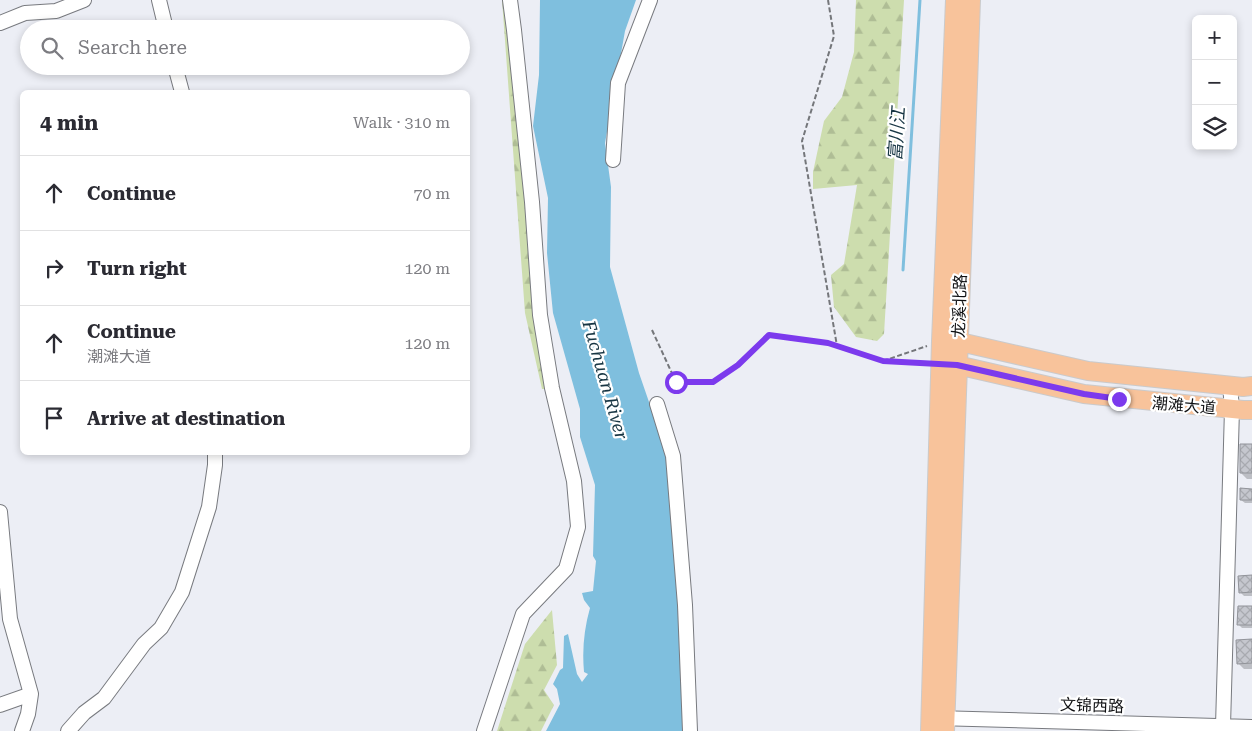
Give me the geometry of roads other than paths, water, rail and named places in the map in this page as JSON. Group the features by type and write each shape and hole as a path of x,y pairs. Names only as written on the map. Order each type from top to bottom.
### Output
{"main road":[{"name":"龙溪北路","path":"949,342 955,0"},
{"name":"龙溪北路","path":"938,725 949,342 971,0"},
{"name":"潮滩大道","path":"949,342 1088,371 1230,386 1252,386"},
{"name":"潮滩大道","path":"948,365 1084,394 1252,410"}],"street":[{"path":"0,23 25,13 56,10 84,0"},
{"path":"159,0 164,20"},
{"path":"484,731 523,614 566,569 578,527 574,481 552,388 540,315 532,202 510,0"},
{"path":"613,160 618,83 650,0"},
{"path":"177,75 181,90"},
{"path":"1223,726 1232,409 1230,386"},
{"path":"657,404 673,456 685,605 690,731"},
{"path":"68,731 84,713 104,698 144,644 161,628 182,592 209,507 216,465 215,455"},
{"path":"0,512 10,619 31,694 28,714 22,731"},
{"path":"0,706 31,694"},
{"name":"文锦西路","path":"938,725 1252,726"}],"water":[{"name":"Fuchuan River","path":"540,0 636,0 625,31 605,143 611,187 610,267 639,373 669,460 685,668 683,731 546,731 560,704 557,689 553,684 563,668 564,636 568,634 577,674 582,682 588,674 584,672 583,648 590,608 584,600 582,593 593,591 596,561 593,556 595,485 580,437 580,409 553,313 547,253 548,198 533,126 539,75"}],"waterway":[{"name":"富川江","path":"903,270 920,0"}]}
